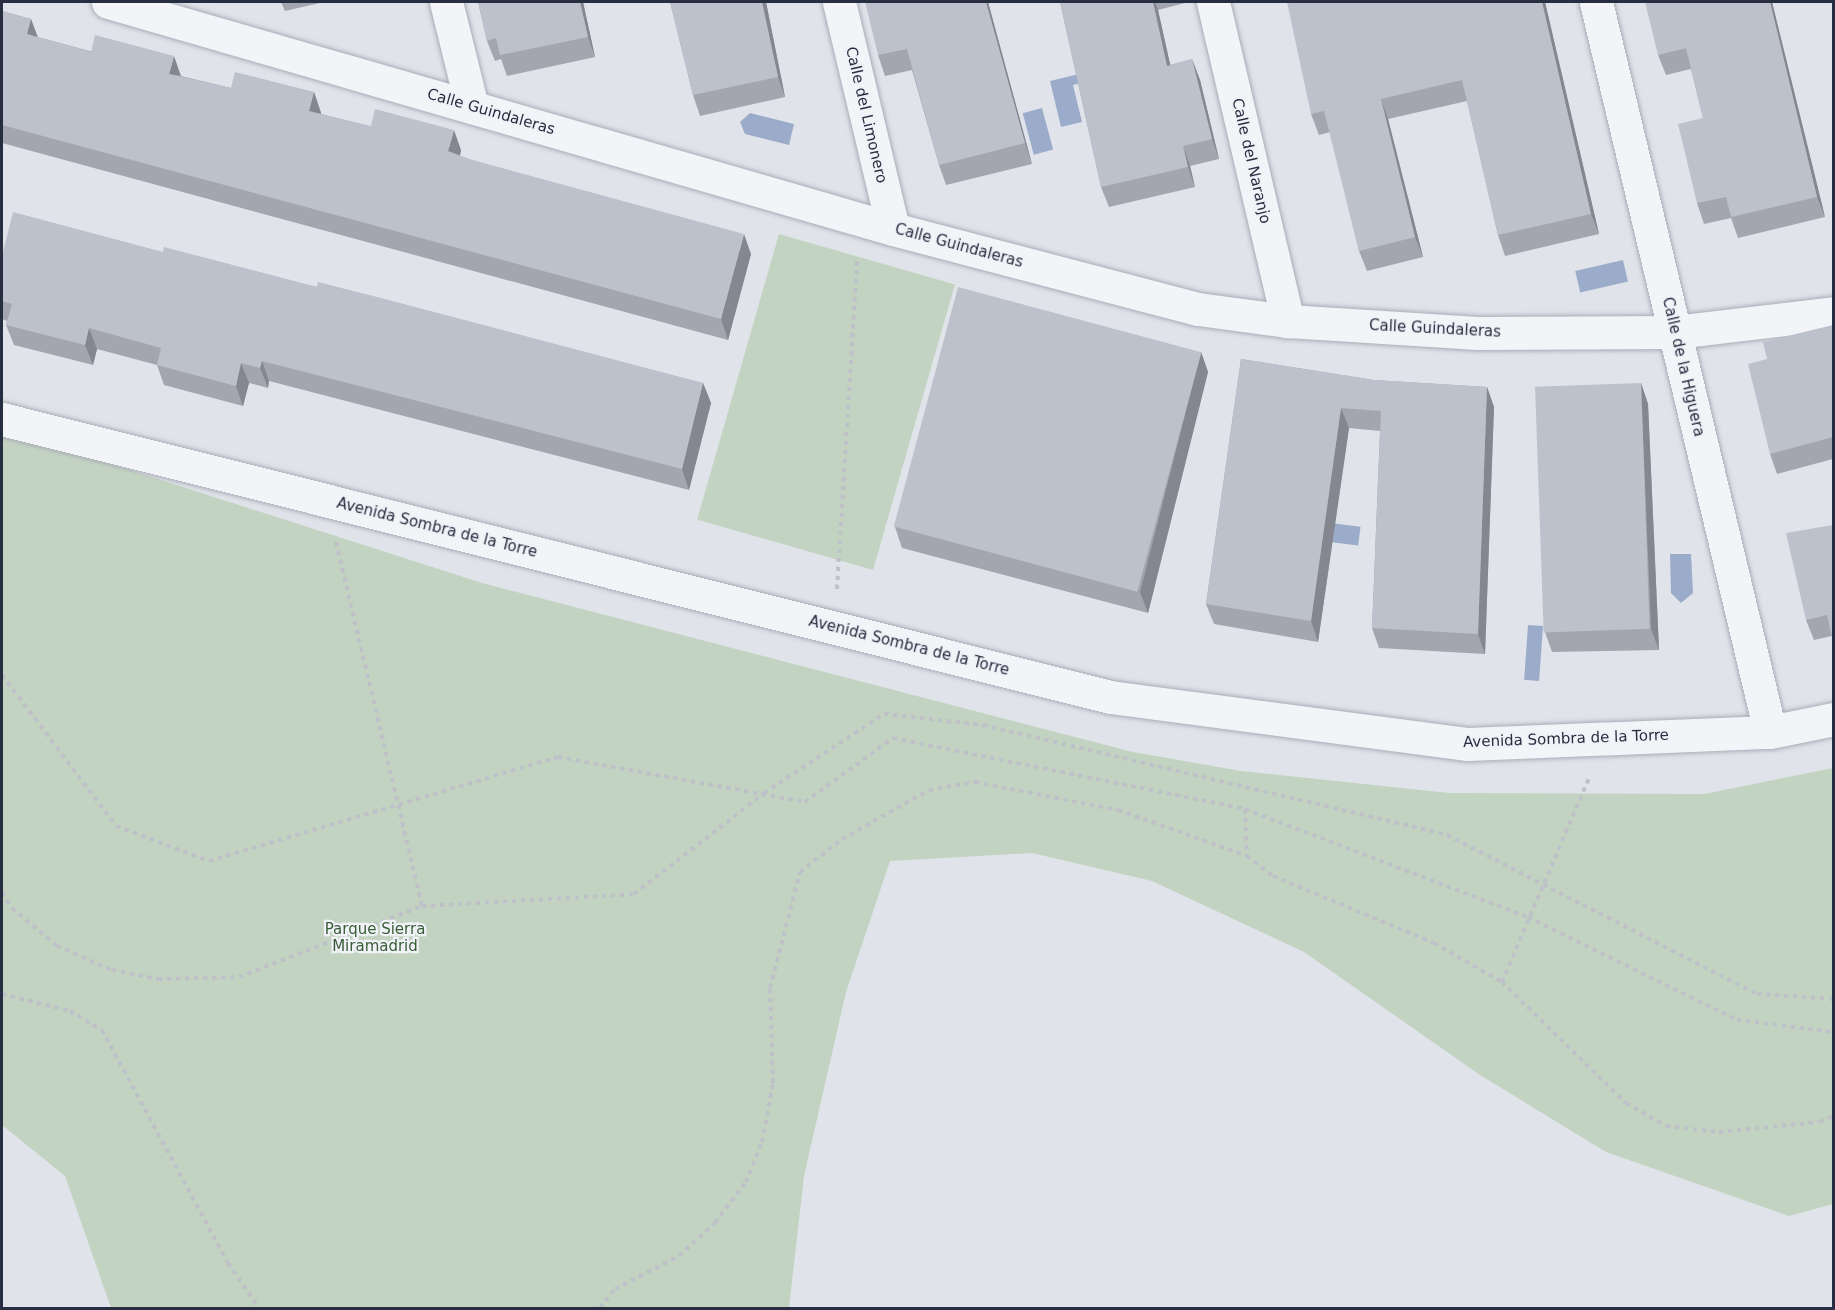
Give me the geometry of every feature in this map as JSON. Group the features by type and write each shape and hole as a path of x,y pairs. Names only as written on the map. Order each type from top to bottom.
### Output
{"street":[{"name":"Calle Guindaleras","path":"108,2 893,229 1198,309 1288,321 1478,333 1675,332 1833,313"},
{"path":"446,2 472,107"},
{"name":"Calle del Limonero","path":"839,2 893,229"},
{"name":"Calle del Naranjo","path":"1213,2 1288,321"},
{"name":"Calle de la Higuera","path":"1596,2 1770,732"},
{"name":"Avenida Sombra de la Torre","path":"2,419 1110,697 1468,744 1770,732 1833,719"}],"path":[{"path":"834,627 859,219"},
{"path":"328,501 394,806 422,906"},
{"path":"2,675 116,826 209,861 558,758 805,802 893,738 1245,809 1528,917 1737,1020 1833,1032"},
{"path":"2,892 12,908 57,946 112,970 158,979 239,977 422,906 634,894 764,793 884,714 972,723 1447,835 1757,994 1833,999"},
{"path":"1502,982 1606,738"},
{"path":"600,1308 615,1288 679,1256 715,1223 746,1182 762,1142 773,1083 770,988 800,872 842,839 929,790 975,782 1118,810 1247,856 1274,876 1434,943 1502,982 1626,1103 1666,1126 1719,1132 1820,1122 1833,1116"},
{"path":"1245,809 1247,856"},
{"path":"2,994 70,1011 102,1030 228,1263 259,1308"}],"green space":[{"path":"779,234 955,284 873,570 697,519"},
{"name":"Parque Sierra Miramadrid","path":"2,429 482,583 1133,752 1241,771 1449,793 1704,794 1833,768 1833,1204 1789,1216 1606,1152 1480,1075 1304,952 1152,881 1032,853 890,861 846,992 804,1176 789,1308 111,1308 65,1176 2,1125"}],"water":[{"path":"1079,74 1081,83 1073,85 1082,122 1061,127 1050,81"},
{"path":"1042,108 1053,150 1034,155 1023,113"},
{"path":"750,113 794,124 789,145 745,134 740,122"},
{"path":"1623,260 1628,281 1580,292 1575,271"},
{"path":"1298,519 1361,527 1358,546 1296,538"},
{"path":"1670,554 1691,554 1693,593 1681,603 1671,593"},
{"path":"1528,625 1543,626 1539,681 1524,680"}],"building":[{"path":"478,2 580,2 588,37 500,55 496,38 487,41"},
{"path":"670,2 762,2 778,77 693,95"},
{"path":"865,2 986,2 1025,143 939,165 907,49 878,55"},
{"path":"1060,2 1153,2 1167,66 1192,59 1212,139 1183,146 1188,167 1101,187"},
{"path":"1287,2 1542,2 1591,214 1498,235 1462,80 1381,99 1415,237 1359,251 1324,111 1311,114"},
{"path":"1645,2 1770,2 1817,197 1731,217 1726,197 1697,203 1678,124 1703,118 1686,48 1658,55"},
{"path":"2,11 31,19 27,34 91,52 95,35 174,56 169,74 231,88 235,72 314,92 309,111 371,126 375,109 454,130 448,151 469,159 744,234 721,319 2,125"},
{"path":"13,212 163,252 164,247 317,287 318,282 703,383 682,469 262,361 260,368 241,363 236,386 157,365 161,348 89,328 85,345 6,325 12,304 2,301 2,256"},
{"path":"958,287 1201,352 1137,592 894,527"},
{"path":"1833,325 1833,437 1770,454 1748,364 1767,359 1763,342"},
{"path":"1241,359 1374,380 1487,387 1478,634 1372,628 1381,411 1341,408 1311,621 1206,604"},
{"path":"1641,383 1650,629 1544,633 1535,387"},
{"path":"1833,525 1832,637 1827,615 1806,620 1786,533"}]}
